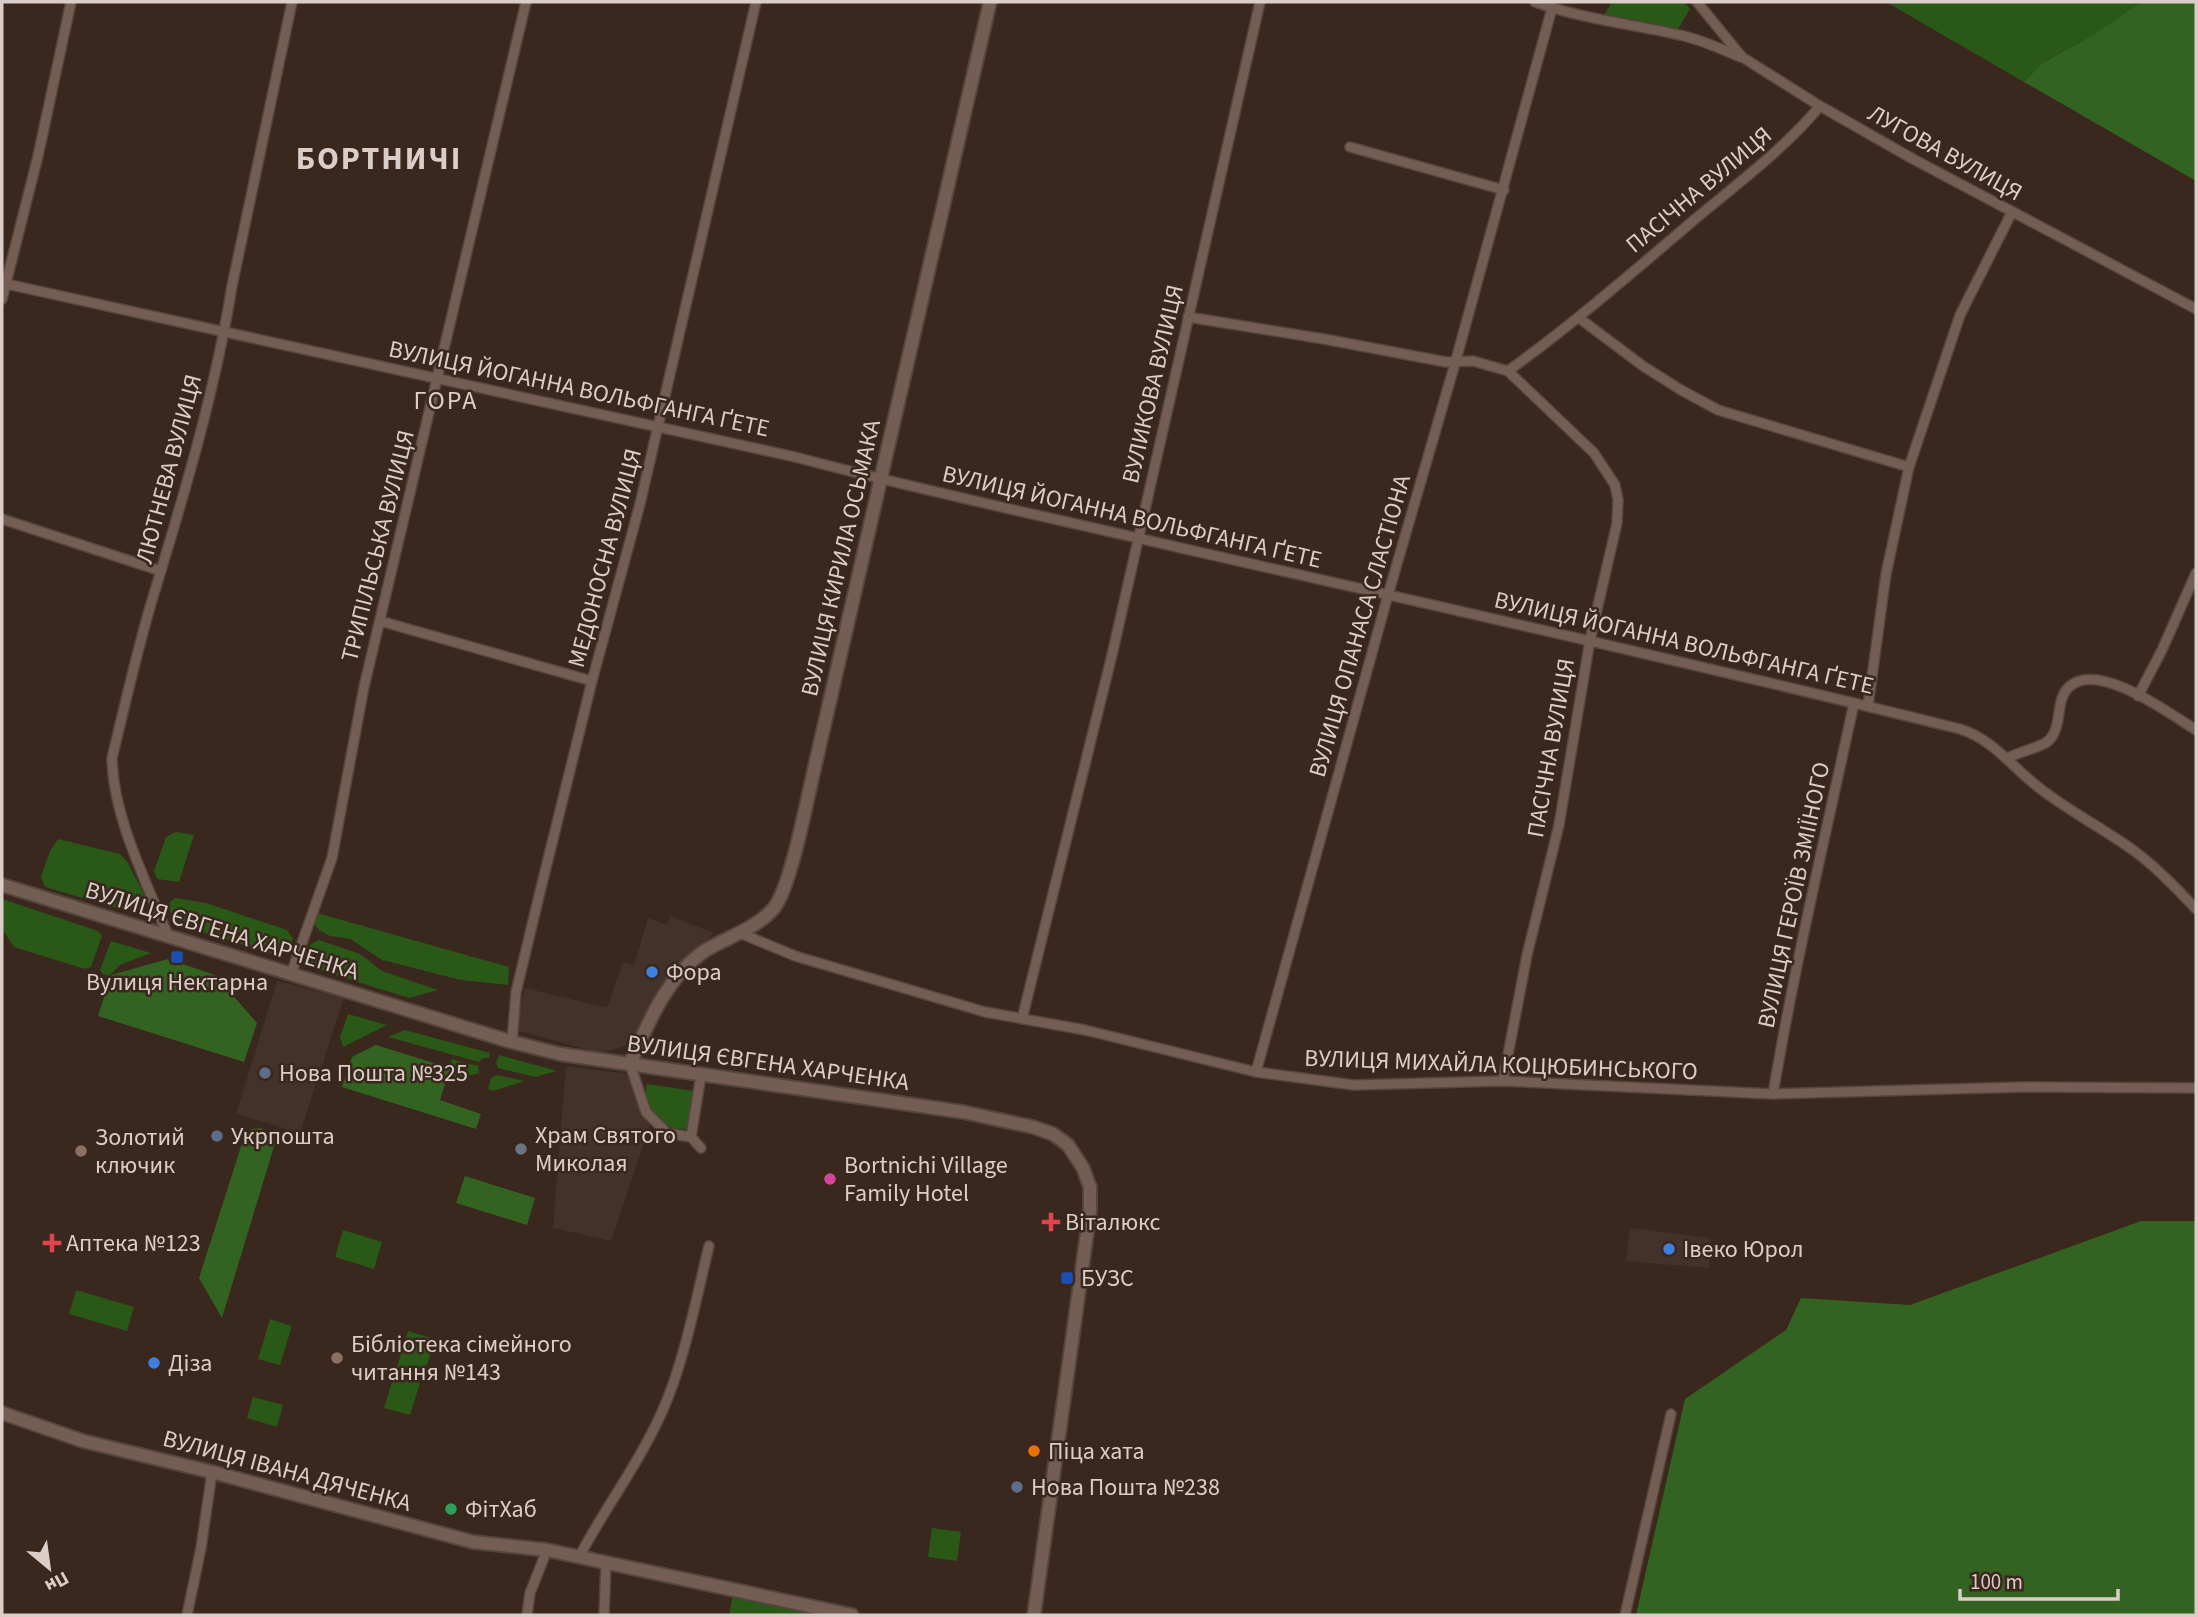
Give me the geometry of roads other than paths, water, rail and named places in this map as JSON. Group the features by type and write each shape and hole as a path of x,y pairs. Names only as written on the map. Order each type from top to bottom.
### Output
{"street":[{"path":"2,299 71,2"},
{"name":"ЛЮТНЕВА ВУЛИЦЯ","path":"170,938 137,859 119,806 112,775 112,758 152,598 201,434 292,2"},
{"name":"ТРИПІЛЬСЬКА ВУЛИЦЯ","path":"290,974 332,858 364,687 526,2"},
{"name":"МЕДОНОСНА ВУЛИЦЯ","path":"512,1042 516,992 592,681 640,504 756,2"},
{"name":"ВУЛИЦЯ КИРИЛА ОСЬМАКА","path":"631,1065 649,1019 682,971 703,952 740,933 774,907 784,887 814,770 990,2"},
{"name":"ВУЛИКОВА ВУЛИЦЯ","path":"1022,1018 1091,745 1260,2"},
{"path":"1535,2 1591,19 1684,36 1742,57"},
{"name":"ЛУГОВА ВУЛИЦЯ","path":"1697,2 1742,57 1820,106 1913,159 2196,309"},
{"name":"ВУЛИЦЯ ОПАНАСА СЛАСТІОНА","path":"1256,1072 1504,190 1552,8"},
{"name":"ПАСІЧНА ВУЛИЦЯ","path":"1503,1080 1527,955 1559,825 1590,640 1617,523 1618,500 1615,485 1594,453 1508,371 1579,318 1751,173 1803,127 1820,106"},
{"path":"1350,147 1504,190"},
{"path":"1868,706 1886,574 1909,467 1960,315 2012,212"},
{"name":"ВУЛИЦЯ ЙОГАННА ВОЛЬФГАНГА ҐЕТЕ","path":"4,283 795,457 1137,538 1590,640 1974,734 1993,746 2040,789 2161,872 2196,909"},
{"path":"1188,317 1446,362 1473,361 1508,371"},
{"path":"1579,318 1652,372 1718,410 1909,467"},
{"path":"2,519 162,571"},
{"path":"2138,695 2162,650 2196,573"},
{"path":"380,621 592,681"},
{"path":"2007,758 2042,746 2050,739 2056,730 2068,688 2078,682 2095,679 2108,681 2138,695 2196,730"},
{"name":"ВУЛИЦЯ ГЕРОЇВ ЗМІЇНОГО","path":"1773,1094 1804,925 1828,830 1854,703"},
{"name":"ВУЛИЦЯ ЄВГЕНА ХАРЧЕНКА","path":"2,885 512,1042 560,1054 963,1112 1053,1134 1068,1145 1083,1168 1090,1186 1088,1235 1034,1615"},
{"name":"ВУЛИЦЯ МИХАЙЛА КОЦЮБИНСЬКОГО","path":"740,933 795,956 985,1012 1154,1045 1256,1072 1354,1084 1503,1080 1773,1094 2022,1087 2196,1088"},
{"path":"631,1065 646,1112 667,1133 691,1137 701,1148"},
{"path":"691,1137 701,1075"},
{"path":"579,1557 663,1410 688,1334 709,1246"},
{"name":"ВУЛИЦЯ ІВАНА ДЯЧЕНКА","path":"2,1413 83,1441 212,1472 473,1542 547,1550 852,1615"},
{"path":"1625,1615 1671,1414"},
{"path":"187,1615 201,1548 212,1472"},
{"path":"527,1615 530,1593 547,1550"},
{"path":"604,1615 606,1563"}],"place":[{"name":"Вулиця Нектарна","path":"177,957"},
{"name":"Фора","path":"652,972"},
{"name":"Нова Пошта №325","path":"265,1073"},
{"name":"Укрпошта","path":"217,1136"},
{"name":"Храм Святого Миколая","path":"521,1149"},
{"name":"Золотий ключик","path":"81,1151"},
{"name":"Bortnichi Village Family Hotel","path":"830,1179"},
{"name":"Віталюкс","path":"1051,1222"},
{"name":"Аптека №123","path":"52,1243"},
{"name":"Івеко Юрол","path":"1669,1249"},
{"name":"БУЗС","path":"1067,1278"},
{"name":"Бібліотека сімейного читання №143","path":"337,1358"},
{"name":"Діза","path":"154,1363"},
{"name":"Піца хата","path":"1034,1451"},
{"name":"Нова Пошта №238","path":"1017,1487"},
{"name":"ФітХаб","path":"451,1509"}],"district":[{"name":"БОРТНИЧІ","path":"379,159"},
{"name":"ГОРА","path":"446,400"}]}
